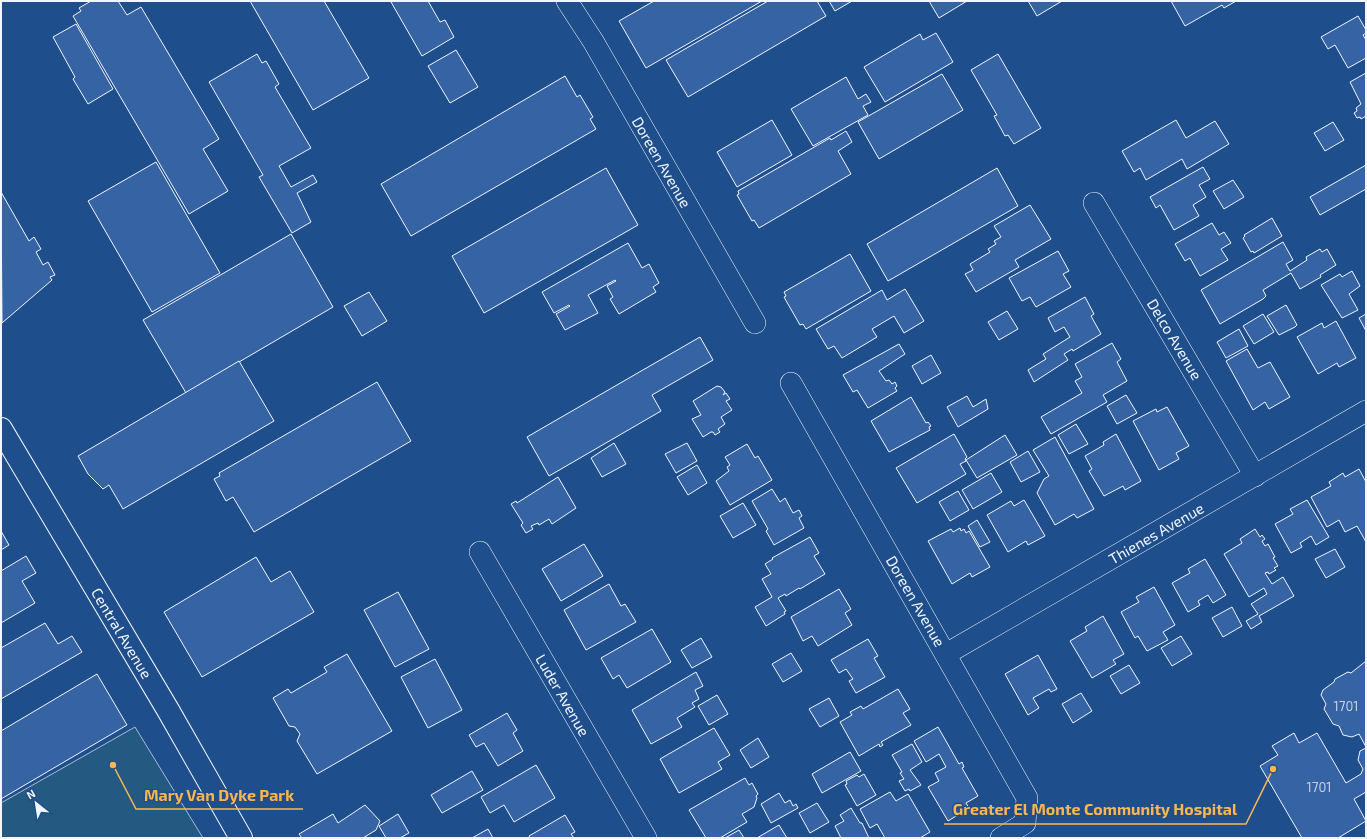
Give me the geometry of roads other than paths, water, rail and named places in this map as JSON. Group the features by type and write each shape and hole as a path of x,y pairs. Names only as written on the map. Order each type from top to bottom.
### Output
{"street":[{"name":"Doreen Avenue","path":"567,1 593,41 756,323"},
{"name":"Delco Avenue","path":"1094,203 1256,476"},
{"name":"Doreen Avenue","path":"791,383 1027,798 1025,823 1001,838"},
{"name":"Thienes Avenue","path":"946,654 1366,411"},
{"name":"Central Avenue","path":"1,429 168,710 241,838"},
{"name":"Luder Avenue","path":"480,552 646,838"}],"place":[{"name":"Mary Van Dyke Park","path":"113,765"},
{"name":"Greater El Monte Community Hospital","path":"1273,769"}]}
